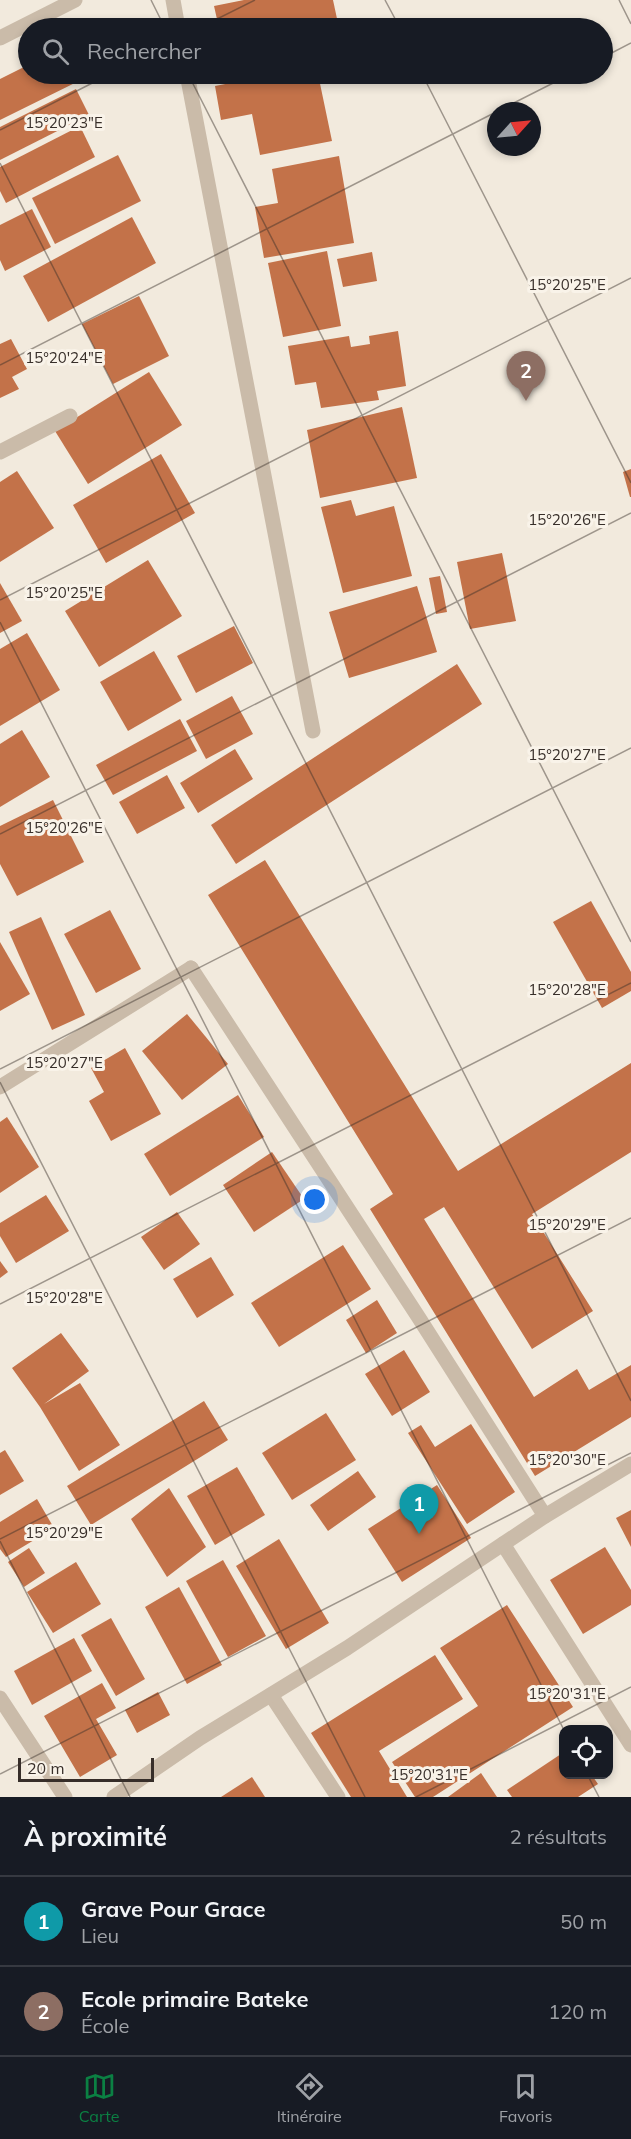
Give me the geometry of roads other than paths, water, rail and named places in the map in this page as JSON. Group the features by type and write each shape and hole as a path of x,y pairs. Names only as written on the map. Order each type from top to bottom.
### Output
{"street":[{"path":"39,18 75,0"},
{"path":"173,0 176,18"},
{"path":"0,38 18,29"},
{"path":"189,84 313,731"},
{"path":"0,452 70,416"},
{"path":"0,1087 191,968 545,1516"},
{"path":"114,1797 200,1738 348,1648 545,1516 631,1464"},
{"path":"503,1544 631,1745"},
{"path":"271,1695 338,1797"},
{"path":"0,1698 64,1797"}],"place":[{"name":"Ecole primaire Bateke","path":"526,401"},
{"name":"Grave Pour Grace","path":"419,1534"}]}
